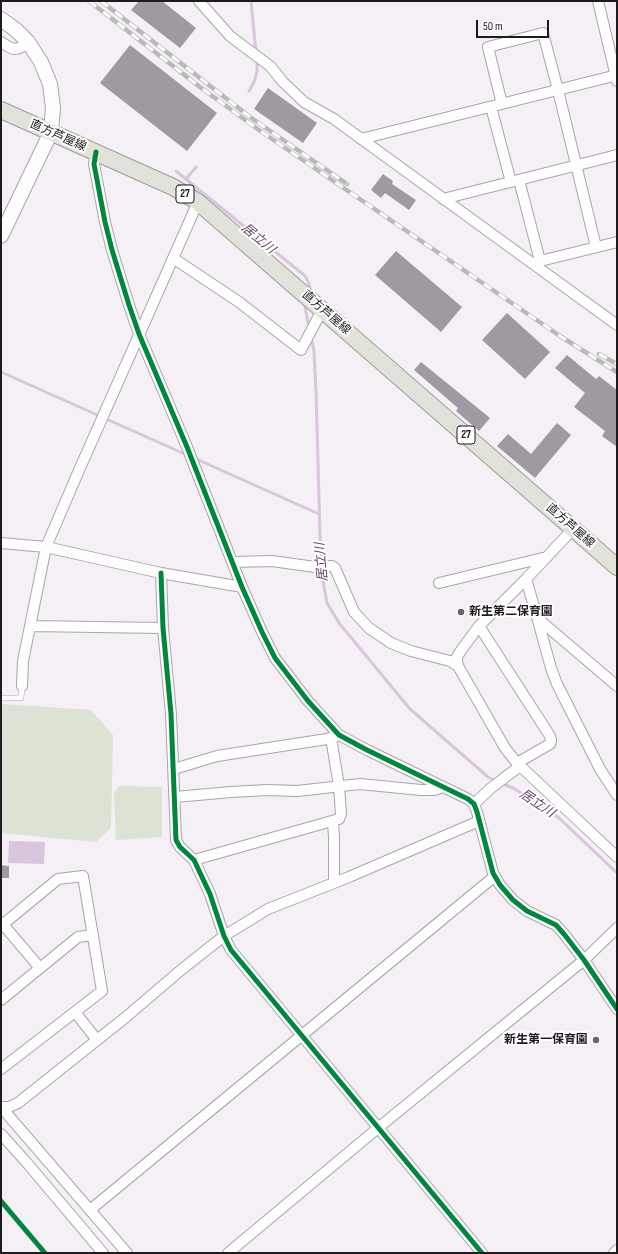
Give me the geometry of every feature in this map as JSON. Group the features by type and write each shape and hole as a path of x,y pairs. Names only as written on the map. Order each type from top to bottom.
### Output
{"main road":[{"path":"1,19 16,30 28,42 41,62 50,84 53,108 51,132 1,236"},
{"name":"直方芦屋線","path":"1,110 173,187 198,202 298,289 318,310 617,567"}],"street":[{"path":"199,1 230,36 270,66 283,82 304,102 334,119 444,199 536,262 617,325"},
{"path":"361,139 558,90 617,77 598,1"},
{"path":"502,104 488,47 543,33 596,247"},
{"path":"1,42 9,48 14,49 20,48 28,42"},
{"path":"491,107 515,181 536,262"},
{"path":"96,152 94,164 105,222 114,257 139,334 191,457 242,587 275,658 335,736 468,799 474,804 493,873 504,890 527,911 556,926 564,934 584,960 617,1009"},
{"path":"444,199 617,155"},
{"path":"22,686 23,661 46,547 198,202"},
{"path":"536,262 617,242"},
{"path":"173,258 239,302 301,350 318,310"},
{"path":"573,529 479,626 457,657 458,666 505,748 519,765 617,857"},
{"path":"1,542 46,547 160,573 242,587"},
{"path":"439,583 547,557"},
{"path":"233,562 272,561 315,567 332,566 335,568 354,612 369,628 391,643 411,651 450,661 458,666"},
{"path":"160,573 163,628 171,714 176,840 194,860 210,894 224,936 231,950 482,1253"},
{"path":"526,579 551,668 600,769 617,795"},
{"path":"537,617 617,686"},
{"path":"30,626 163,628"},
{"path":"474,804 519,765 550,744 552,741 479,626"},
{"path":"174,769 217,756 335,736"},
{"path":"194,860 333,822 339,819 341,814 335,736"},
{"path":"175,798 231,792 267,790 297,791 360,784 421,790 434,790 443,787"},
{"path":"1,1107 9,1107 18,1104 224,936 268,908 479,821"},
{"path":"333,822 334,882"},
{"path":"1,1069 102,991 83,876 58,879 2,924 40,968"},
{"path":"90,1210 495,876"},
{"path":"228,1253 584,960 617,928"},
{"path":"1,1000 78,938 93,935"},
{"path":"75,1012 97,1040"},
{"path":"1,1107 127,1253"},
{"path":"1,1134 103,1253"},
{"path":"614,1253 617,1250"}],"lane":[{"path":"1,698 21,698 22,686"}],"shaded area":[{"path":"1,704 91,710 113,735 111,828 96,842 1,833"},
{"path":"118,786 162,787 162,837 116,840 114,794"},
{"path":"9,841 45,842 44,864 8,863"}],"building":[{"path":"139,1 162,1 196,28 180,48 131,10"},
{"path":"130,45 217,113 187,151 100,83"},
{"path":"268,88 317,123 303,143 254,109"},
{"path":"383,174 393,181 392,184 416,200 409,210 385,193 381,198 371,190"},
{"path":"396,251 462,307 441,332 375,275"},
{"path":"507,313 550,352 525,379 482,340"},
{"path":"567,355 596,379 599,376 617,390 617,447 602,436 605,431 574,407 585,393 555,368"},
{"path":"421,362 490,418 479,431 456,411 458,408 414,370"},
{"path":"557,423 571,435 535,478 497,446 508,434 531,454"},
{"path":"1,865 9,866 9,878 1,878"}],"waterway":[{"path":"251,1 256,53"},
{"path":"249,91 255,80 257,58"},
{"name":"居立川","path":"186,179 196,167"},
{"name":"居立川","path":"176,171 304,275 308,281 310,288 309,292"},
{"name":"居立川","path":"306,303 305,307 309,327"},
{"name":"居立川","path":"311,337 314,351 316,391 321,570 327,603 339,623 410,709 488,777 496,781"},
{"path":"1,372 187,455"},
{"path":"194,458 319,514"},
{"name":"居立川","path":"501,783 515,789 559,818 617,873"}],"railway":[{"path":"89,1 200,87 259,130 560,336 617,372"},
{"path":"101,1 250,117 347,184"},
{"path":"599,354 617,364"}],"cycle path":[{"path":"96,152 94,164 105,222 112,250 139,334 187,447 242,587 275,658 308,701 339,735 468,799 474,804 493,873 500,885 513,900 527,911 556,925 584,960 617,1009"},
{"path":"161,573 163,628 171,714 176,840 180,847 194,860 210,894 224,936 231,950 482,1253"},
{"path":"1,1201 45,1253"}],"place":[{"name":"新生第二保育園","path":"461,612"},
{"name":"新生第一保育園","path":"596,1040"}]}
